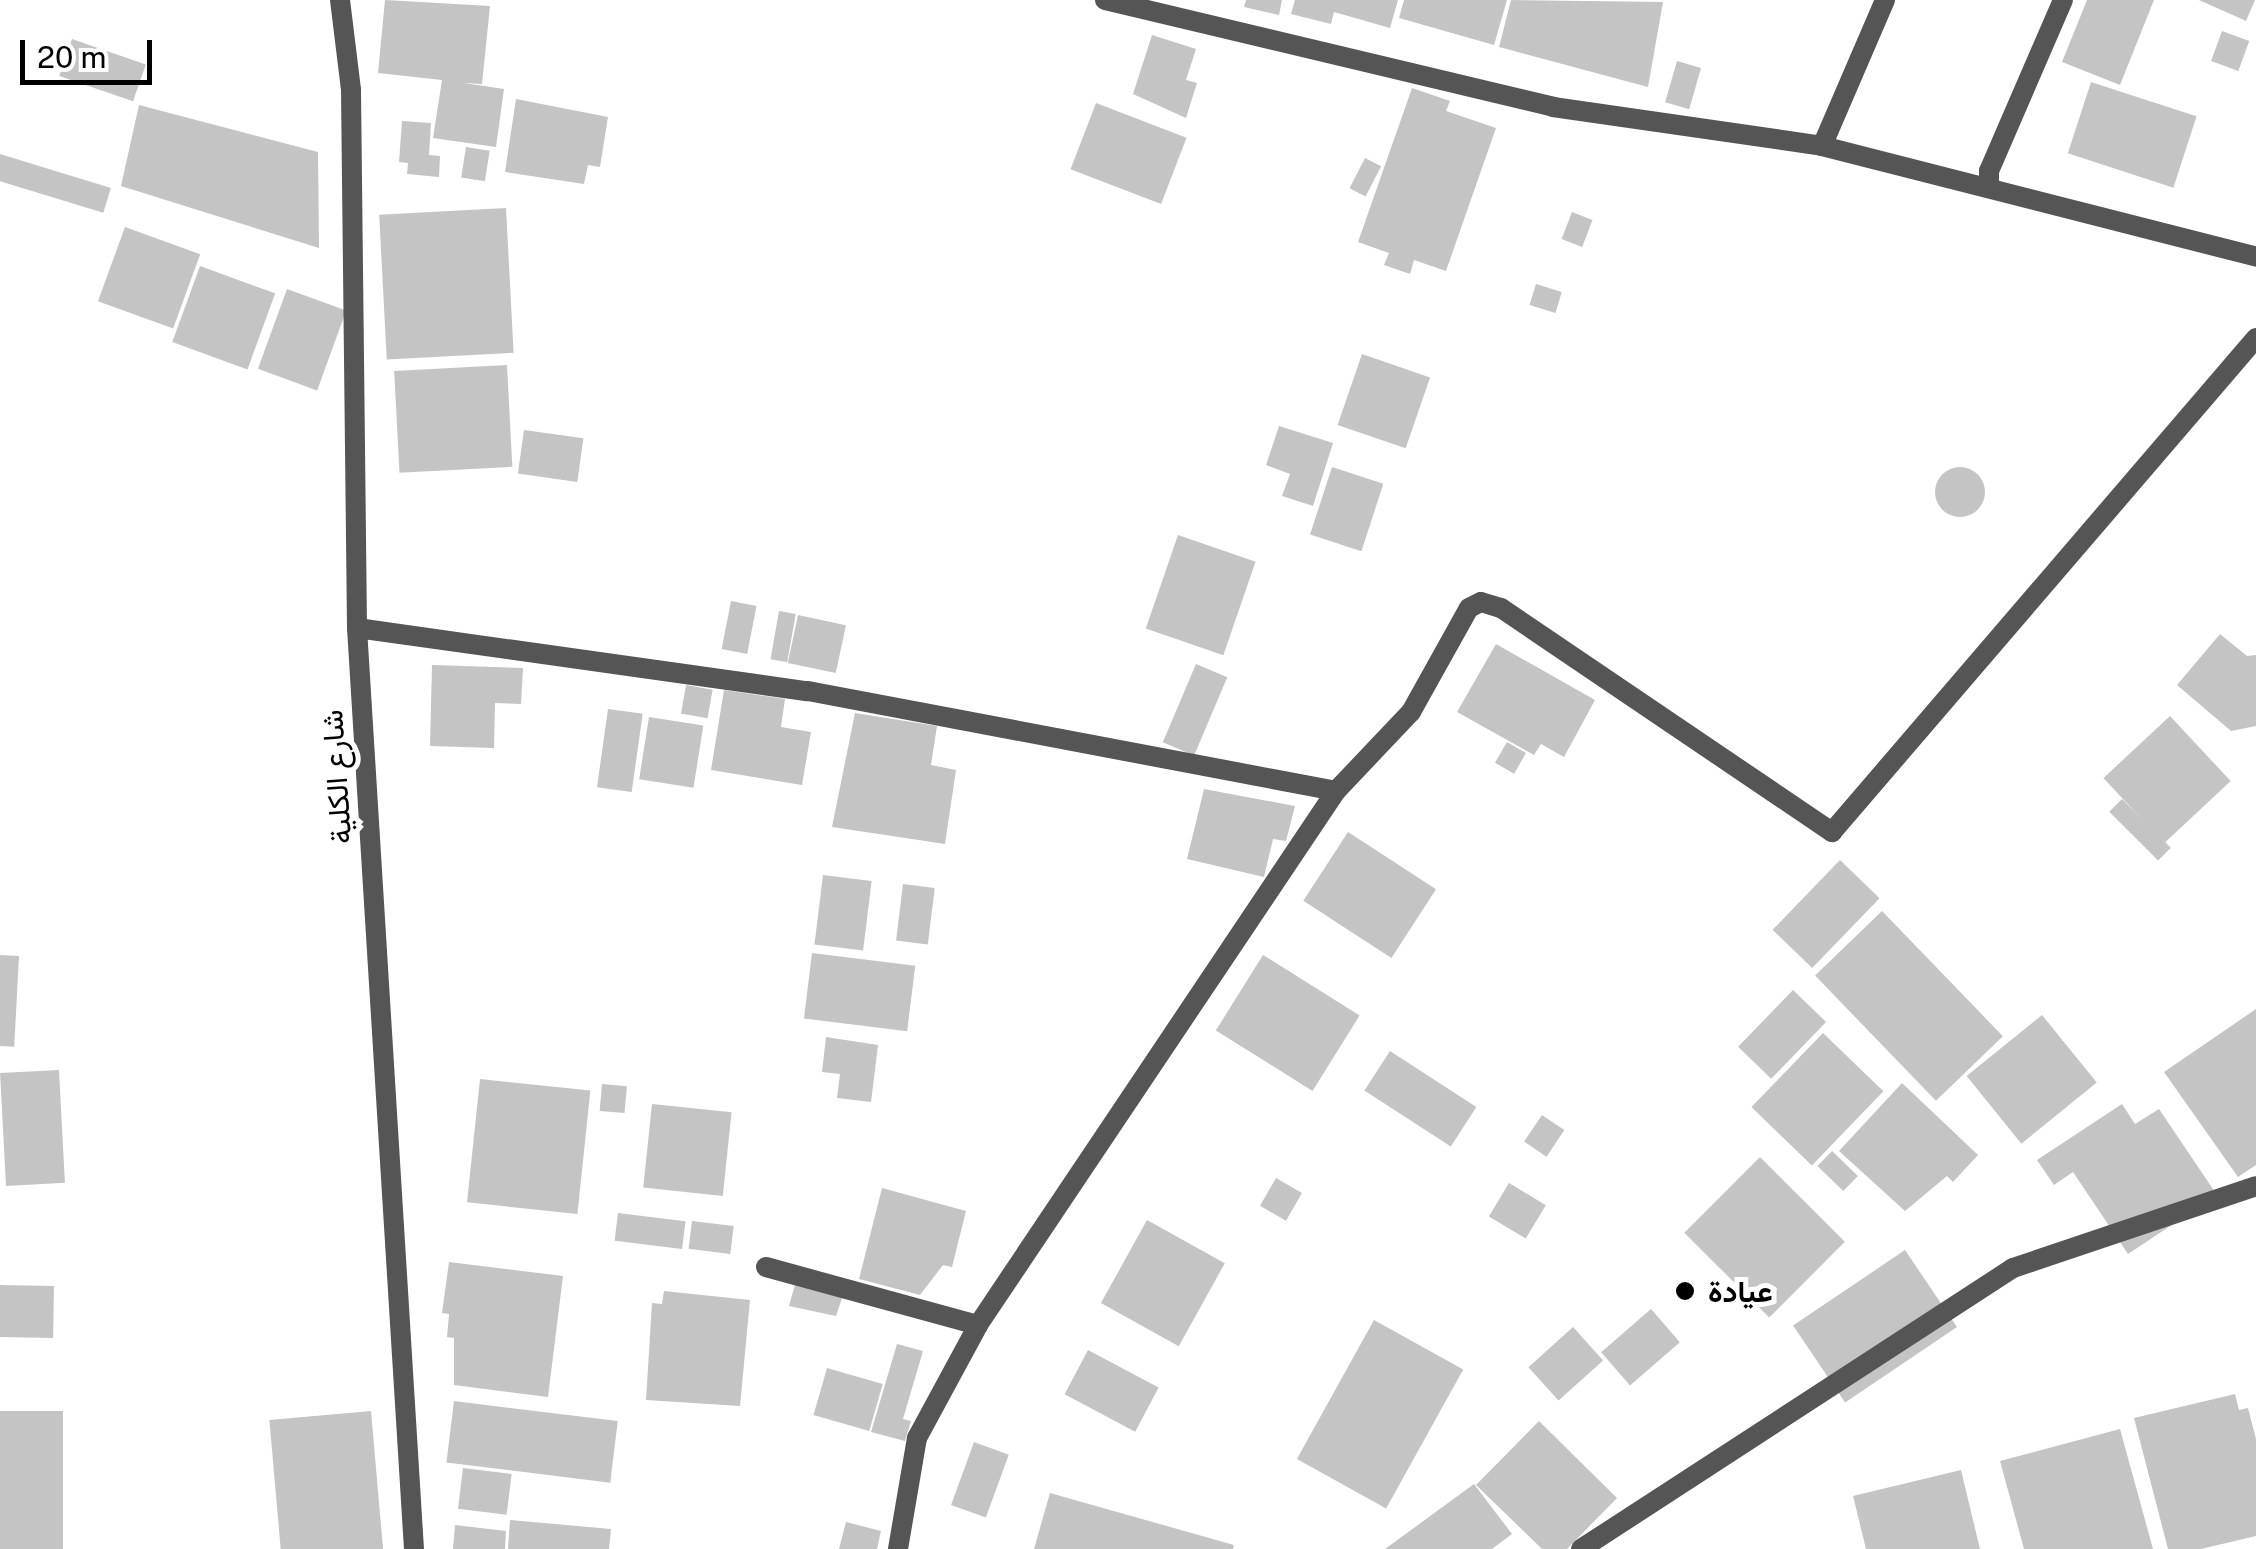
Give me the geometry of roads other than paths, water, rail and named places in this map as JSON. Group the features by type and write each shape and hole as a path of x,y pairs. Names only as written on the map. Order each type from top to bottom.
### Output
{"street":[{"name":"شارع الكلية","path":"340,0 351,108 356,628 414,1549"},
{"path":"1822,146 1885,0"},
{"path":"1989,188 1989,172 2063,0"},
{"path":"1117,1 1553,107 1822,146 2256,256"},
{"path":"898,1549 916,1438 978,1325 1336,791 1411,712 1462,616 1481,602 1501,608 1832,832 2256,338"},
{"path":"356,628 808,691 1336,791"},
{"path":"1581,1549 2013,1268 2256,1186"},
{"path":"766,1267 978,1325"}],"place":[{"name":"عيادة","path":"1685,1291"}]}
